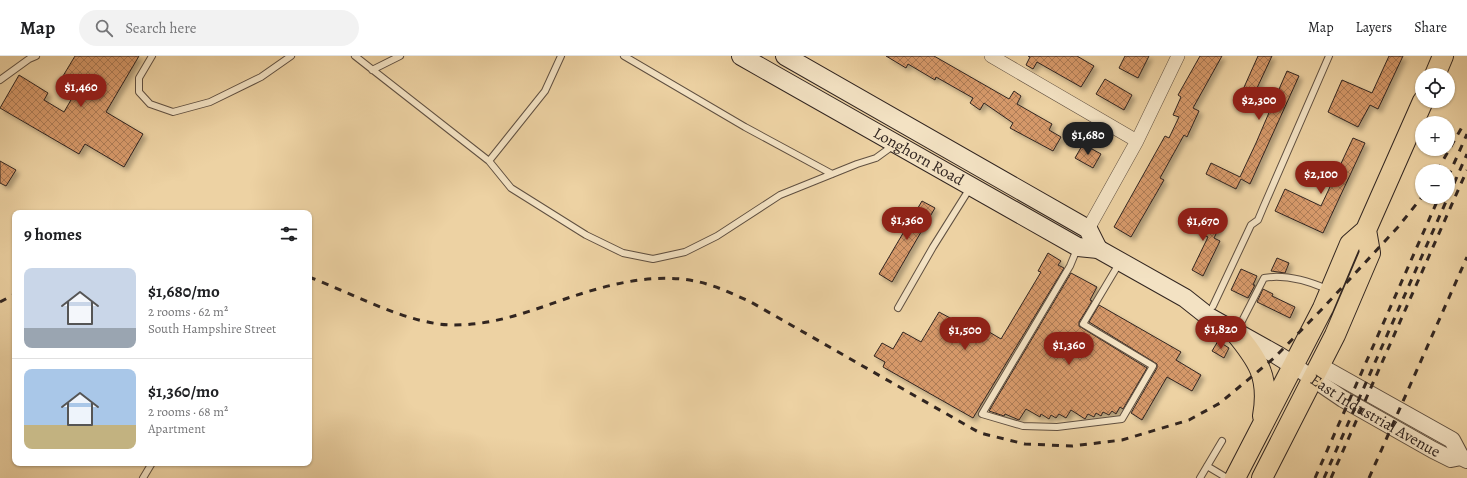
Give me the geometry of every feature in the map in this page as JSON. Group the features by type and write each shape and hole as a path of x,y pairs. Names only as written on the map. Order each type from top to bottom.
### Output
{"main road":[{"name":"Longhorn Road","path":"741,56 1078,247 1098,249 1185,298 1209,318 1238,327"},
{"name":"Longhorn Road","path":"785,56 1088,229"},
{"path":"1438,68 1443,56"},
{"path":"1235,478 1295,360 1310,334 1331,290 1350,244 1366,230 1420,108"},
{"path":"971,187 981,169"},
{"path":"1088,229 1098,249"},
{"path":"1262,478 1317,373 1370,253 1366,230"},
{"name":"Longhorn Road","path":"1185,298 1213,306 1238,327 1277,355 1295,360 1317,373"},
{"path":"1238,327 1256,359 1262,373 1266,390 1266,402 1260,430"}],"street":[{"path":"991,56 1137,141"},
{"path":"1088,229 1137,141 1178,56"},
{"name":"East Industrial Avenue","path":"1317,373 1342,399 1433,450 1451,458 1464,458"}],"lane":[{"path":"0,80 29,59 36,56"},
{"path":"152,56 139,78 140,92 150,104 173,112 210,102 248,84 261,77 291,56"},
{"path":"355,56 489,161 511,188 586,235 623,252 654,259 685,252 717,236 780,195 876,158 895,144"},
{"path":"372,70 400,56"},
{"path":"489,161 545,92 561,56"},
{"path":"624,56 745,127 832,174"},
{"path":"1213,306 1252,225 1258,220 1329,56"},
{"path":"898,308 933,247 971,187"},
{"path":"1078,247 1070,266 982,414 1023,426 1057,427 1122,419 1152,366 1083,324 1121,262"},
{"path":"1238,327 1264,278 1271,277 1305,280 1331,290"},
{"path":"1200,478 1222,441"},
{"path":"143,478 150,466"},
{"path":"1207,466 1227,478"}],"building":[{"path":"75,56 139,56 106,112 143,134 124,167 85,144 79,154 0,108 19,75 48,93 44,100 64,112 79,86 63,76"},
{"path":"886,56 934,56 1009,99 1014,91 1021,96 1017,104 1052,124 1049,130 1061,137 1053,151 1010,128 1013,123 984,103 980,110 970,103 973,98 936,77 935,80 908,64 906,68"},
{"path":"1028,56 1077,56 1094,66 1081,87 1037,62 1033,69 1026,65 1030,57"},
{"path":"1125,56 1149,56 1138,78 1119,68"},
{"path":"1200,56 1222,56 1193,108 1199,111 1187,137 1184,135 1160,178 1164,180 1131,237 1114,227 1165,136 1169,138 1179,117 1173,115 1181,97 1178,95"},
{"path":"1258,56 1272,56 1257,88 1276,96 1287,71 1299,76 1250,184 1241,179 1236,189 1206,174 1211,163 1240,177 1256,143 1271,108 1241,94"},
{"path":"1389,56 1403,56 1378,109 1370,105 1358,127 1328,112 1342,80 1372,93"},
{"path":"1105,79 1132,95 1124,110 1096,94"},
{"path":"1353,138 1365,143 1323,233 1275,211 1285,189 1321,206"},
{"path":"1083,144 1101,154 1093,168 1075,158"},
{"path":"0,161 16,170 6,186 0,183"},
{"path":"922,201 935,208 892,282 879,274"},
{"path":"1189,213 1219,228 1214,238 1220,241 1203,276 1192,270 1208,237 1183,225"},
{"path":"1048,253 1061,261 1058,265 1064,268 973,418 883,367 885,362 874,356 882,343 893,349 903,332 921,342 939,312 976,332 979,326 1001,339 1041,272 1038,271"},
{"path":"1277,258 1289,263 1285,273 1271,271"},
{"path":"1241,269 1257,276 1253,285 1255,285 1248,298 1231,290"},
{"path":"1071,273 1097,287 1090,300 1092,301 1079,322 1079,326 1147,368 1123,409 1120,407 1116,414 1112,411 1109,415 1103,412 1101,416 1096,413 1094,417 1088,414 1085,419 1071,410 1066,418 1059,414 1056,418 1051,415 1049,419 1041,414 1040,417 1026,409 1019,420 1005,414 1004,416 989,411"},
{"path":"1263,289 1273,294 1272,296 1295,307 1290,318 1257,302"},
{"path":"1099,305 1181,352 1176,360 1201,375 1192,391 1167,377 1142,420 1131,413 1157,368 1157,364 1089,322"},
{"path":"1218,341 1229,348 1224,358 1212,351"}],"railway":[{"path":"1441,164 1462,127"},
{"path":"1454,164 1467,134"},
{"path":"1324,478 1467,154"},
{"path":"1331,478 1467,170"},
{"path":"312,278 399,314 436,324 454,325 483,323 511,317 583,293 620,283 657,278 695,281 718,288 749,301 980,433 1025,444 1072,446 1122,440 1189,420 1220,403 1274,358 1323,308 1398,227 1416,204"},
{"path":"1315,478 1436,204"},
{"path":"1369,478 1467,257"},
{"path":"0,302 12,296"}]}
